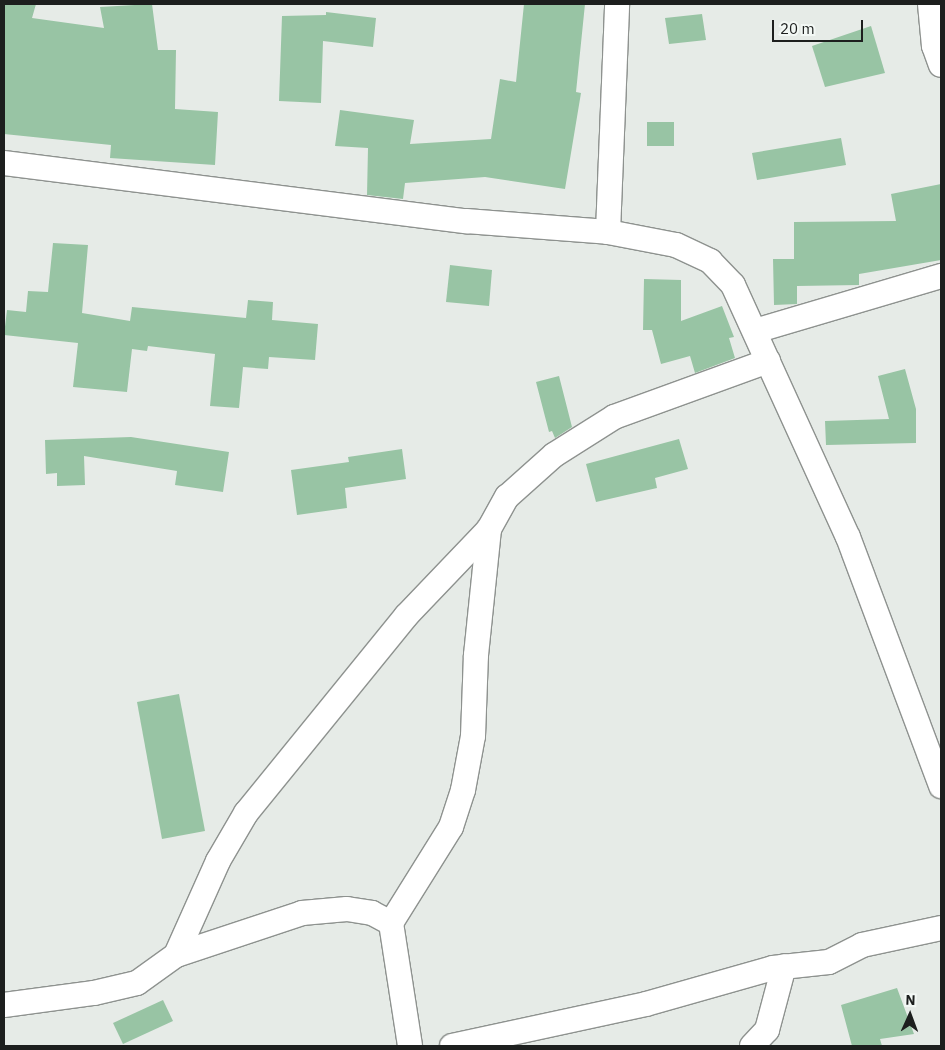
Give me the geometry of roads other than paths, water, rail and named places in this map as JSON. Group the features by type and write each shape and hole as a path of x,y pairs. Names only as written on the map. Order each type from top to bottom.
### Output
{"street":[{"path":"608,232 617,4"},
{"path":"930,4 934,46 941,65"},
{"path":"4,163 466,221 608,232 676,245 710,261 733,285 848,537 941,786"},
{"path":"755,331 941,276"},
{"path":"176,956 218,861 246,813 406,616 489,529 507,496 554,455 614,417 768,361"},
{"path":"410,1046 390,923 451,827 463,790 473,736 489,529"},
{"path":"4,1005 94,994 137,983 176,956 302,914 347,908 372,913 390,923"},
{"path":"452,1046 646,1004 784,966 829,962 862,945 940,930"},
{"path":"752,1046 767,1030 784,966"}]}
